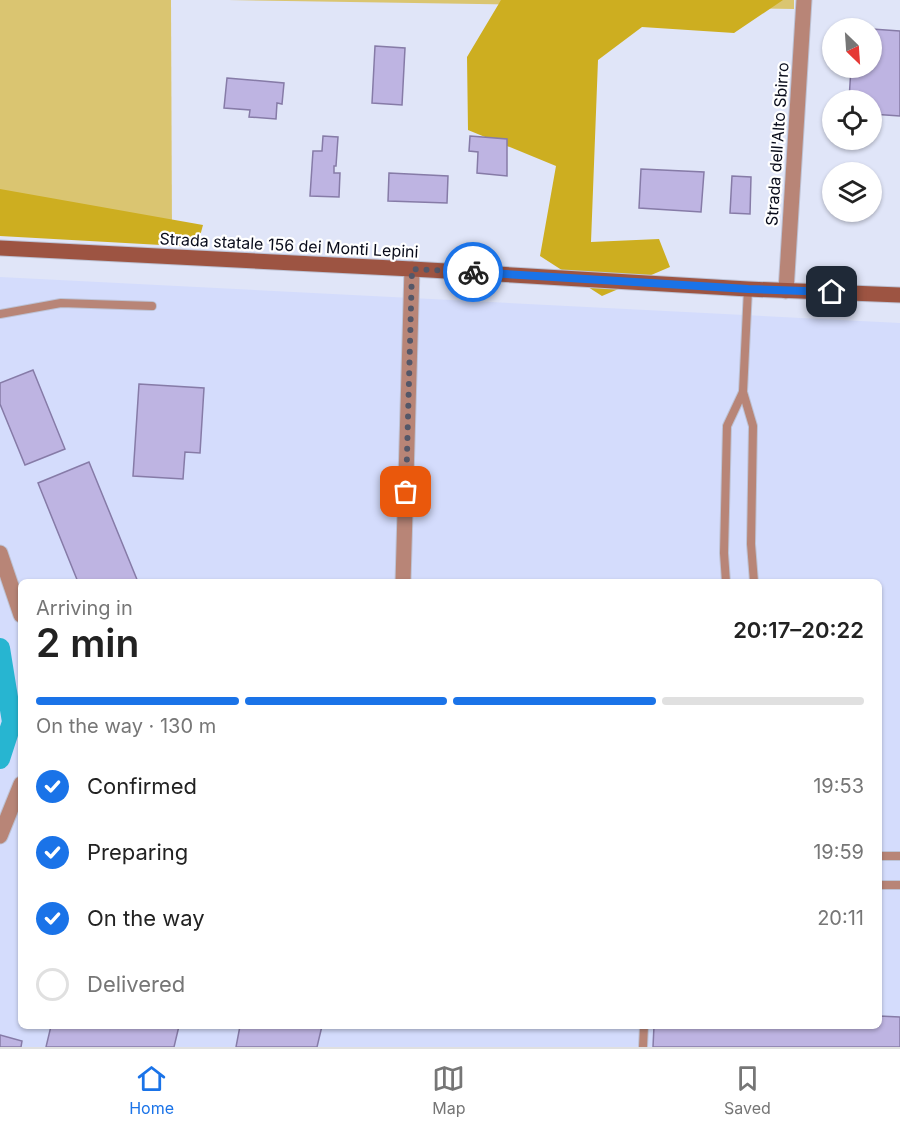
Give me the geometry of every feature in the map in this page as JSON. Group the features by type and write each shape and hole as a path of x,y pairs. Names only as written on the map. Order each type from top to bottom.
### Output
{"main road":[{"name":"Strada statale 156 dei Monti Lepini","path":"0,248 786,291 900,295"}],"street":[{"name":"Strada dell'Alto Sbirro","path":"786,291 804,0"},
{"path":"403,579 412,269"},
{"path":"0,553 18,606"},
{"path":"0,836 3,820 18,790"}],"lane":[{"path":"748,289 743,392 753,426 751,544 754,579"},
{"path":"0,314 61,303 152,306"},
{"path":"726,579 724,553 728,426 743,392"},
{"path":"882,856 900,856"},
{"path":"882,885 900,885"},
{"path":"643,1047 644,1029"}],"shaded area":[{"path":"0,0 171,0 172,236 0,223"},
{"path":"228,0 794,0 794,9"},
{"path":"501,0 783,0 734,33 642,27 598,60 591,242 659,239 670,267 602,296 540,256 556,166 468,130 467,57"},
{"path":"0,189 203,225 197,247 0,236"},
{"path":"0,277 900,323 900,1047 0,1047"}],"building":[{"path":"882,30 900,31 900,116 882,115 882,90 850,90 850,78 882,78"},
{"path":"375,46 405,48 402,105 372,103"},
{"path":"227,78 284,83 282,104 277,103 276,119 249,117 250,110 224,108"},
{"path":"323,136 338,137 334,173 340,173 339,197 310,196 313,151 322,151"},
{"path":"470,136 507,139 507,176 477,173 478,152 469,151"},
{"path":"641,169 704,172 701,212 639,208"},
{"path":"389,173 448,176 447,203 388,201"},
{"path":"732,176 751,177 750,214 730,213"},
{"path":"33,370 65,449 25,465 0,404 0,383"},
{"path":"139,384 204,388 200,453 185,452 183,479 133,476"},
{"path":"89,462 137,579 77,579 38,483"},
{"path":"882,1016 900,1017 900,1047 653,1047 654,1029 882,1029"},
{"path":"50,1029 178,1029 174,1047 46,1047"},
{"path":"239,1029 321,1029 317,1047 236,1047"},
{"path":"0,1035 22,1041 21,1047 0,1047"}],"waterway":[{"path":"0,648 12,722 0,759"}],"way so far":[{"path":"406,492 412,269 473,272"}],"route":[{"path":"473,272 832,292"}]}
